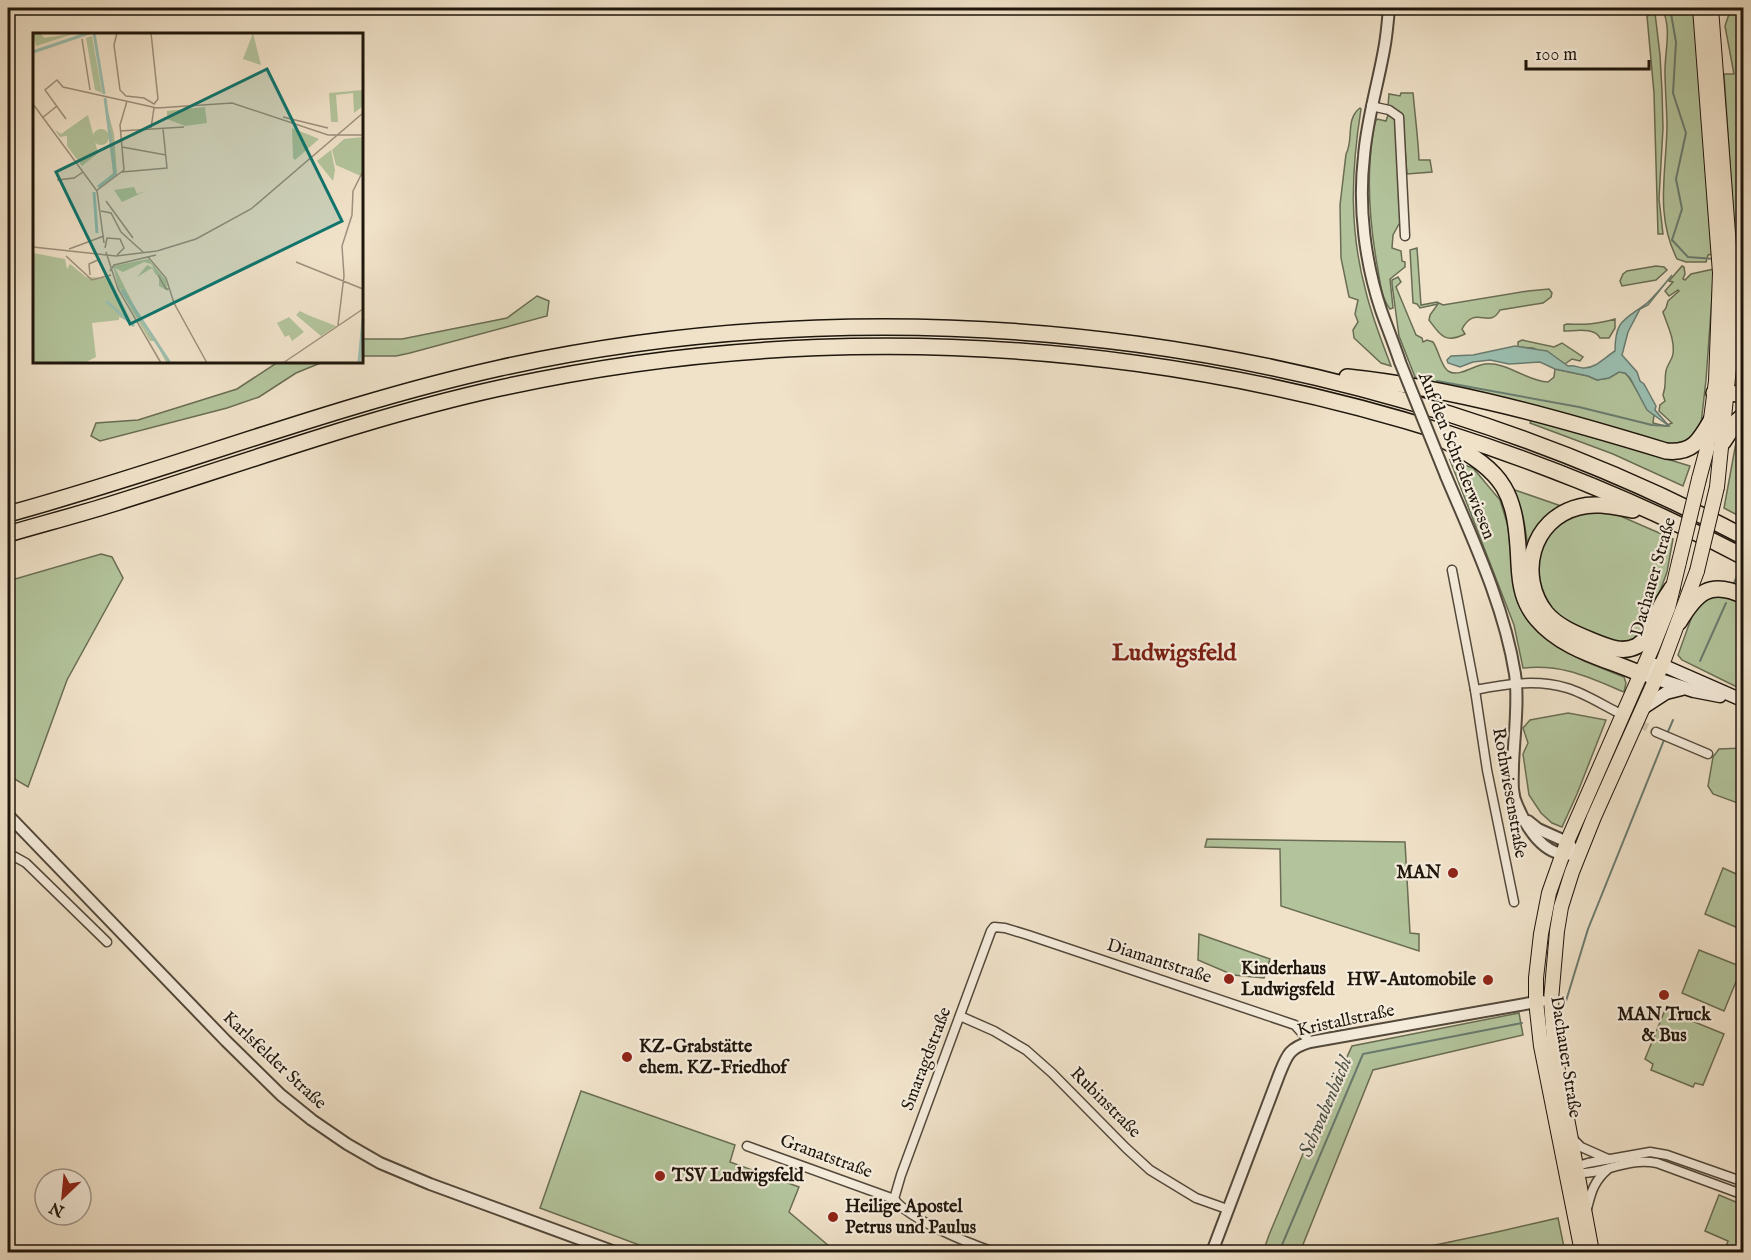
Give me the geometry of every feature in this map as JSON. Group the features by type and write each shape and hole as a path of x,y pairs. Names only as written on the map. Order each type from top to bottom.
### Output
{"highway":[{"path":"8,514 107,485 346,408 424,386 537,361 633,345 742,333 814,328 886,327 975,329 1064,335 1189,352 1338,382 1504,433 1622,478 1741,534"},
{"path":"8,534 108,505 354,426 448,400 569,374 742,351 906,346 1032,351 1101,358 1259,384 1334,401 1407,421 1517,457 1621,498 1743,557"},
{"path":"1289,371 1388,381 1450,394 1591,429 1666,451 1688,450 1697,442 1712,419"},
{"path":"1721,393 1743,394"},
{"path":"1723,442 1743,415"},
{"path":"1407,421 1477,459 1504,487 1516,519 1523,597 1542,624 1556,636 1578,649 1642,671"},
{"path":"1655,514 1598,505 1586,505 1568,510 1552,521 1539,537 1531,555 1531,581 1540,604 1559,625 1604,645 1620,649 1633,648 1644,639 1652,629 1660,607 1672,588"},
{"path":"1679,622 1690,604 1702,593 1713,589 1725,589 1743,596"}],"main road":[{"name":"Dachauer Straße","path":"1700,8 1724,253"},
{"name":"Dachauer Straße","path":"1582,1252 1571,1137 1555,1054 1551,1000 1554,957 1561,907 1579,854 1656,680 1679,622 1697,571 1717,487 1723,442 1721,393 1725,273 1711,8"},
{"name":"Dachauer Straße","path":"1592,1252 1585,1215 1541,1046 1536,1001 1537,963 1541,934 1550,893 1565,848 1668,608 1707,449 1712,419 1721,393"},
{"path":"1662,665 1743,701 1656,680 1642,671 1651,666 1662,665"},
{"path":"1643,708 1666,693 1688,689"}],"street":[{"name":"Auf den Schrederwiesen","path":"1389,8 1385,46 1371,106 1364,157 1362,190 1368,255 1381,309 1400,362 1501,614 1516,684 1513,789 1516,803 1523,817 1565,848 1579,854"},
{"path":"1371,106 1389,110 1399,117 1405,236"},
{"name":"Rothwiesenstraße","path":"1452,570 1475,690 1487,770 1514,902"},
{"path":"1475,690 1516,684 1547,684 1569,688 1617,712"},
{"path":"1656,732 1708,754"},
{"name":"Karlsfelder Straße","path":"9,819 226,1041 281,1095 312,1120 380,1163 615,1252"},
{"path":"8,854 26,863 107,942"},
{"name":"Diamantstraße","path":"991,931 994,927 1005,928 1028,935 1295,1025 1310,1042"},
{"name":"Smaragdstraße","path":"894,1199 991,931"},
{"name":"Kristallstraße","path":"1212,1252 1286,1058 1296,1047 1310,1042 1551,1000"},
{"name":"Rubinstraße","path":"960,1016 994,1031 1026,1050 1150,1170 1196,1198 1227,1209"},
{"path":"1571,1137 1581,1147 1608,1164"},
{"name":"Granatstraße","path":"747,1146 894,1199 900,1207 970,1248 994,1252"},
{"path":"1585,1215 1593,1187 1608,1164 1650,1152 1660,1153 1743,1182"},
{"path":"1573,1170 1646,1161 1743,1195"}],"shaded area":[{"path":"1662,8 1695,8 1713,254 1708,255 1706,262 1686,262 1677,259 1666,227 1663,194 1667,127 1665,71 1667,24"},
{"path":"1731,8 1734,8 1744,26 1743,383 1735,374 1736,254 1724,74 1734,74 1725,26"},
{"path":"1655,13 1662,91 1663,128 1659,199 1663,234 1658,234 1654,93 1647,16"},
{"path":"1401,93 1413,93 1419,160 1430,160 1432,172 1407,174 1401,114 1388,106 1389,94 1400,96"},
{"path":"1360,108 1355,155 1354,223 1360,269 1368,301 1391,366 1381,363 1354,338 1353,330 1358,322 1355,314 1358,300 1349,297 1341,258 1340,205 1346,154 1351,124 1355,113"},
{"path":"1388,115 1395,118 1398,124 1402,223 1393,235 1392,248 1401,251 1402,261 1405,262 1405,267 1390,279 1393,308 1390,309 1382,291 1375,252 1370,215 1369,177 1375,122 1377,119 1386,121"},
{"path":"1417,248 1421,305 1437,302 1443,305 1549,289 1552,293 1551,297 1543,303 1500,310 1496,316 1491,318 1472,318 1462,329 1465,334 1448,338 1440,334 1429,320 1438,304 1420,308 1413,303 1410,250"},
{"path":"1656,266 1667,270 1656,280 1622,286 1620,281 1627,271"},
{"path":"1682,266 1685,280 1691,274 1714,269 1701,424 1693,439 1677,448 1419,381 1419,378 1415,377 1399,336 1392,284 1392,280 1398,277 1401,282 1396,287 1416,335 1422,338 1423,342 1427,340 1433,342 1448,371 1457,373 1485,364 1493,364 1548,382 1554,377 1555,369 1597,380 1609,378 1619,372 1625,373 1654,415 1653,423 1665,426 1672,423 1659,411 1660,405 1665,401 1663,395 1665,374 1673,348 1663,312 1668,301 1679,291 1669,296 1665,291 1673,282 1669,281"},
{"path":"1660,290 1648,305 1640,309 1628,332 1622,355 1637,372 1656,406 1655,410 1669,426 1647,410 1625,373 1619,372 1609,378 1597,380 1555,369 1540,362 1509,364 1490,360 1473,362 1460,367 1448,363 1447,360 1451,356 1473,355 1515,346 1547,351 1568,366 1592,367 1615,351 1619,326"},
{"path":"537,296 549,301 547,316 410,353 396,356 363,356 363,339 402,339 507,318"},
{"path":"1615,319 1615,328 1609,338 1600,338 1594,332 1589,331 1564,331 1564,325 1567,324 1591,324"},
{"path":"1522,340 1554,347 1562,343 1583,357 1580,361 1572,359 1565,364 1533,348 1518,347 1518,342"},
{"path":"276,363 321,363 296,373 259,397 227,408 100,441 91,436 96,423 138,420 237,389"},
{"path":"1532,418 1690,466 1683,486 1613,454 1530,423"},
{"path":"1743,424 1743,518 1724,508 1737,437"},
{"path":"1450,460 1473,468 1500,500 1508,526 1514,586 1544,635 1559,648 1624,677 1626,683 1624,692 1563,670 1523,668 1514,625"},
{"path":"1512,489 1561,506 1528,551 1523,519"},
{"path":"1592,510 1618,515 1673,539 1667,572 1648,624 1632,640 1614,644 1566,623 1547,604 1534,576 1538,556 1550,531 1565,519"},
{"path":"101,554 112,557 123,578 67,680 28,787 8,775 8,581"},
{"path":"1720,595 1743,604 1743,690 1682,660 1678,655 1696,605 1704,599"},
{"path":"1568,713 1606,720 1562,827 1552,823 1541,813 1529,795 1523,754 1528,743 1523,728 1530,720"},
{"path":"1743,748 1743,777 1738,791 1743,794 1743,805 1713,794 1708,786 1713,757 1719,749"},
{"path":"1207,839 1405,842 1410,933 1419,934 1419,951 1281,906 1280,849 1205,847"},
{"path":"1723,868 1743,877 1743,930 1705,914"},
{"path":"1199,934 1270,959 1264,978 1233,975 1198,960"},
{"path":"1699,950 1742,967 1724,1011 1682,993"},
{"path":"1665,1010 1724,1034 1703,1085 1695,1083 1693,1087 1651,1070 1653,1064 1645,1059"},
{"path":"1519,1013 1523,1035 1373,1070 1300,1252 1263,1252 1305,1149 1352,1046"},
{"name":"TSV Ludwigsfeld","path":"581,1091 735,1145 730,1162 799,1187 789,1212 836,1252 658,1252 540,1208"},
{"path":"1719,1195 1743,1205 1743,1252 1724,1252 1728,1241 1705,1231"},
{"path":"1558,1218 1565,1252 1411,1252 1412,1250"}],"waterway":[{"name":"Schwabenbächl","path":"1670,8 1676,42 1673,93 1686,133 1676,179 1682,209 1672,240 1688,257 1715,259"},
{"name":"Schwabenbächl","path":"1735,260 1744,259"},
{"path":"1437,381 1579,407 1652,425 1669,426 1667,424"},
{"name":"Schwabenbächl","path":"1734,583 1739,572"},
{"name":"Schwabenbächl","path":"1700,661 1726,603"},
{"name":"Schwabenbächl","path":"1667,734 1673,720"},
{"name":"Schwabenbächl","path":"1566,1001 1588,929 1664,740"},
{"name":"Schwabenbächl","path":"1279,1252 1363,1054 1522,1023"}],"tunnel":[{"path":"1619,713 1656,732"}],"place":[{"name":"MAN","path":"1453,873"},
{"name":"Kinderhaus Ludwigsfeld","path":"1229,979"},
{"name":"HW-Automobile","path":"1488,980"},
{"name":"MAN Truck & Bus","path":"1664,995"},
{"name":"KZ-Grabstätte ehem. KZ-Friedhof","path":"627,1057"},
{"name":"TSV Ludwigsfeld","path":"660,1176"},
{"name":"Heilige Apostel Petrus und Paulus","path":"833,1217"}],"district":[{"name":"Ludwigsfeld","path":"1174,653"}]}
